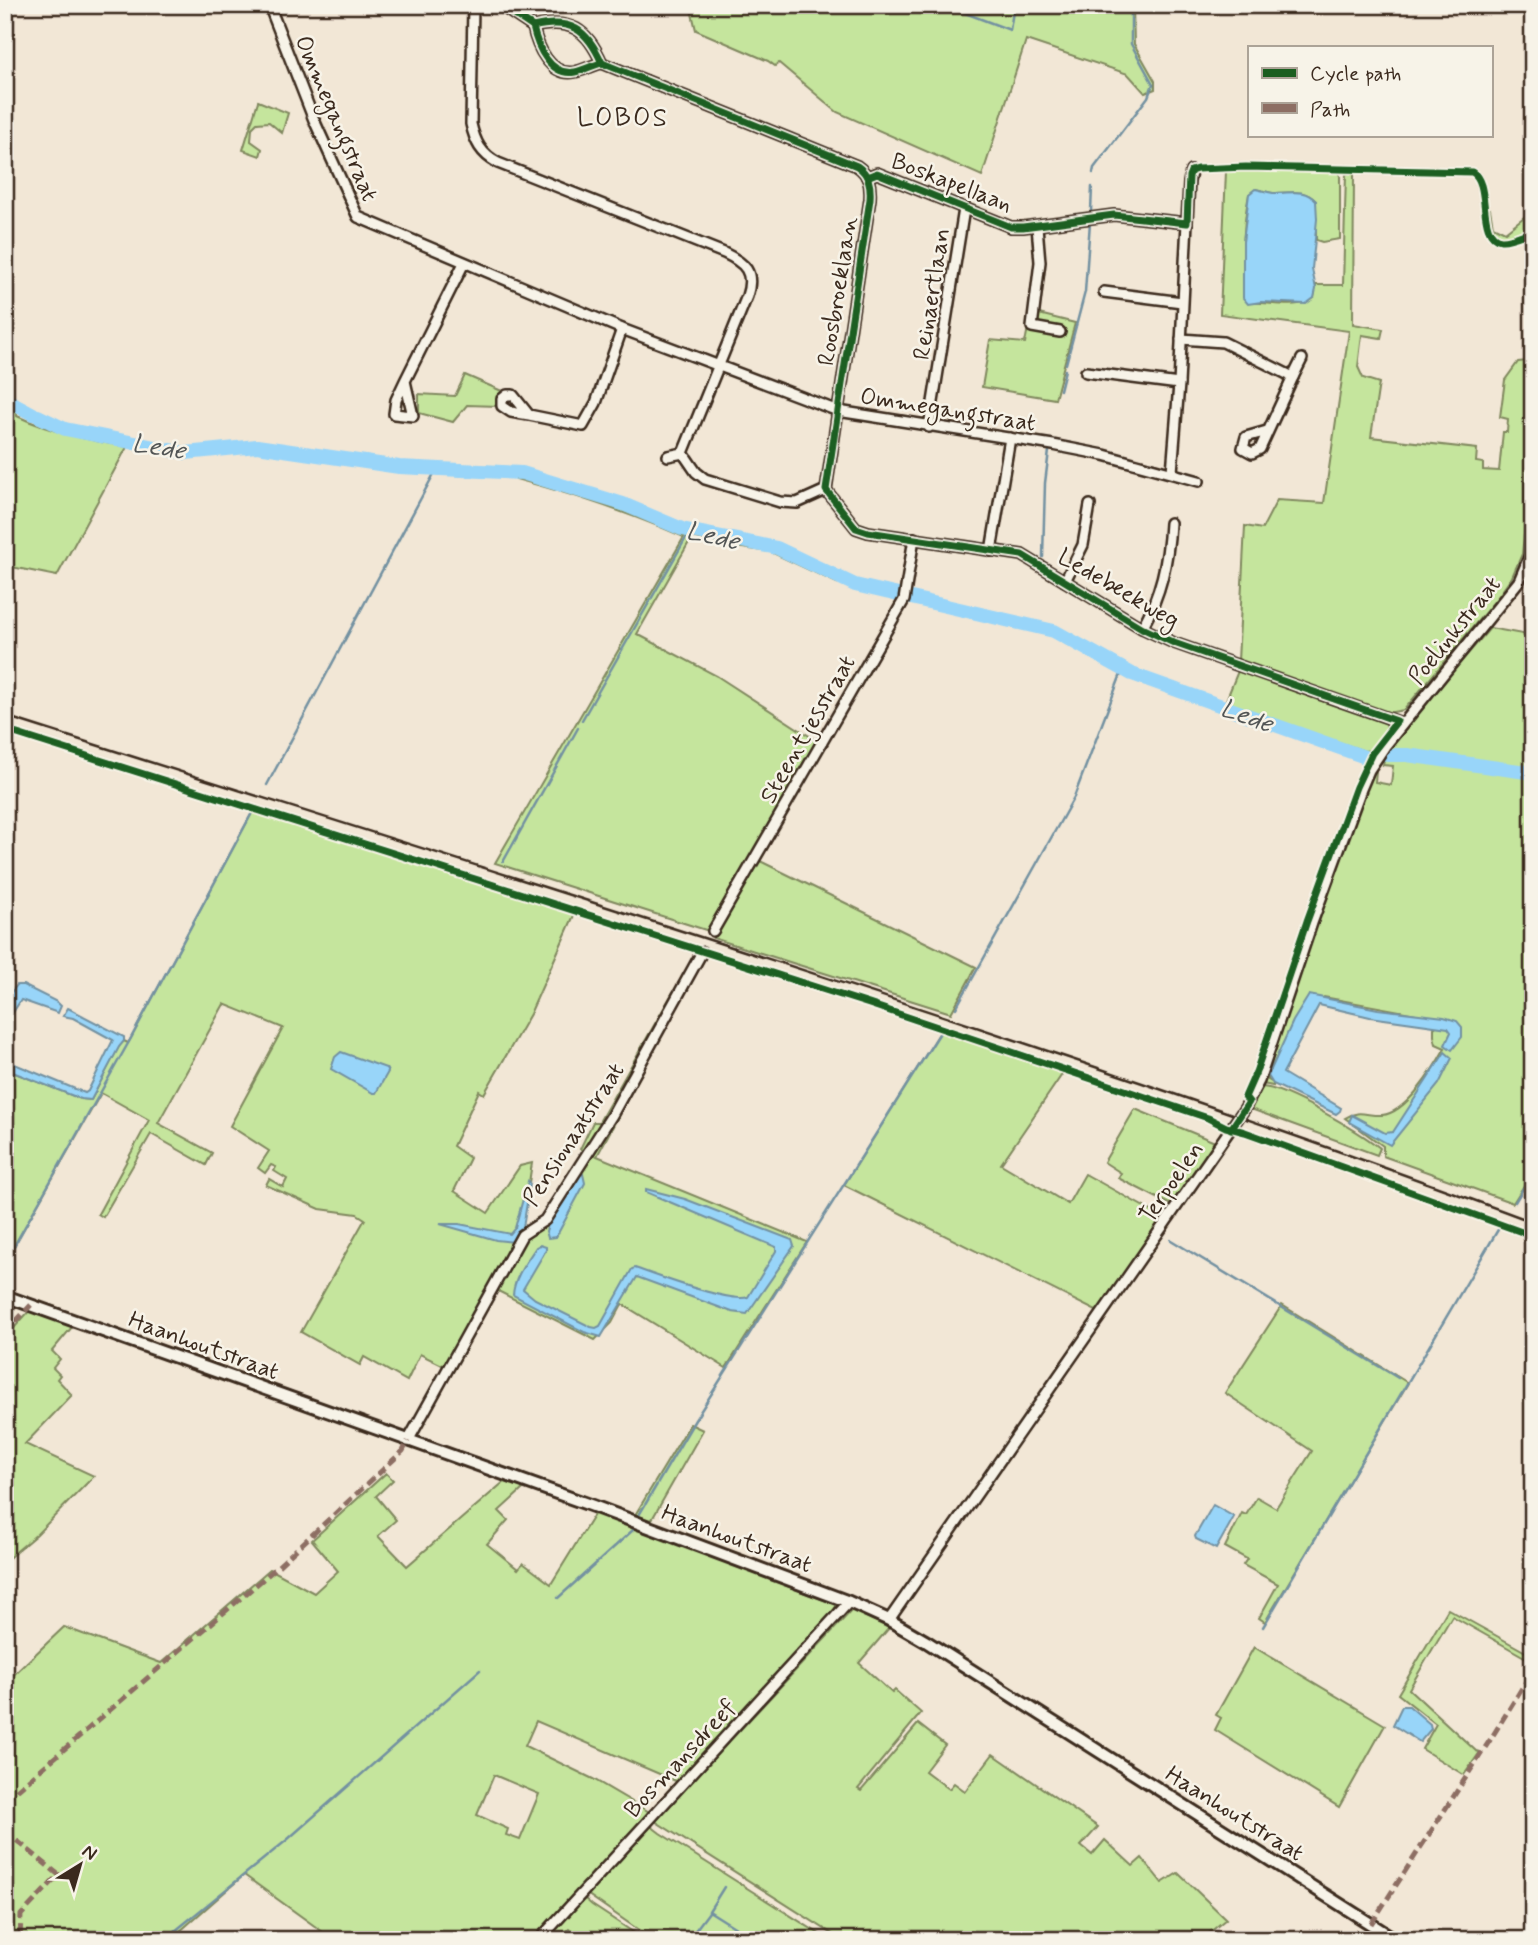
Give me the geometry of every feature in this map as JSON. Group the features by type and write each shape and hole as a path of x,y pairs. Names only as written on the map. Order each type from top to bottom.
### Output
{"street":[{"name":"Ommegangstraat","path":"269,5 314,120 358,217 622,329 838,411 1104,455 1199,481"},
{"path":"473,5 471,124 475,139 484,154 498,163 724,253 744,265 751,284 683,453"},
{"path":"500,5 533,27 546,59 556,68 575,72 602,63 593,43 576,27 554,24 533,27"},
{"name":"Boskapellaan","path":"602,63 857,166 867,177 877,173 1011,227 1038,226 1114,215 1187,223"},
{"path":"1172,472 1180,384 1182,302 1191,171"},
{"name":"Roosbroeklaan","path":"825,490 870,199 867,177"},
{"name":"Reinaertlaan","path":"929,427 964,209"},
{"name":"Boskapellaan","path":"1038,226 1040,262 1032,327 1060,332"},
{"path":"405,381 464,263"},
{"path":"1104,292 1182,302"},
{"path":"529,415 583,426 596,403 622,329"},
{"path":"1181,339 1223,342 1293,377"},
{"path":"1267,431 1302,359"},
{"path":"1086,372 1180,384"},
{"path":"991,551 1010,438"},
{"path":"668,456 683,453"},
{"path":"683,453 696,472 705,479 780,502 797,503 825,490"},
{"name":"Ledebeekweg","path":"825,490 856,528 1022,555 1142,628 1174,643 1402,723"},
{"name":"Ledebeekweg","path":"1065,581 1083,545 1090,505"},
{"name":"Poelinkstraat","path":"1402,723 1519,581 1530,555 1533,515"},
{"name":"Ledebeekweg","path":"1142,628 1154,605 1164,575 1170,523"},
{"name":"Steentjesstraat","path":"713,931 905,596 914,538"},
{"name":"Terpoelen","path":"889,1620 1187,1194 1253,1094 1361,789 1377,756 1402,723"},
{"name":"Pensionaatstraat","path":"408,1441 522,1235 545,1220 611,1115 702,952"},
{"name":"Haanhoutstraat","path":"5,1296 593,1506 849,1602 889,1620 1396,1940"},
{"name":"Bosmansdreef","path":"539,1940 849,1602"}],"green space":[{"path":"690,5 1133,5 1134,44 1155,81 1155,89 1145,93 1128,74 1026,40 982,176 837,112 779,63 775,66 696,30"},
{"path":"258,101 288,113 282,133 269,122 257,123 252,128 251,141 262,149 260,156 243,150"},
{"path":"1226,171 1338,172 1340,176 1340,239 1322,242 1316,240 1316,201 1306,194 1273,193 1256,189 1249,194 1243,248 1248,303 1291,305 1314,298 1316,285 1343,285 1346,174 1354,173 1353,324 1383,329 1381,338 1362,335 1358,367 1363,378 1379,383 1371,437 1477,449 1476,462 1483,463 1483,470 1499,471 1503,432 1507,432 1508,419 1500,417 1505,380 1518,362 1527,361 1525,524 1522,554 1512,577 1497,598 1404,710 1387,713 1238,661 1245,526 1262,529 1277,500 1324,503 1349,331 1220,314"},
{"path":"1490,209 1493,226 1505,232 1533,210 1529,237 1512,242 1497,240 1499,236 1491,230 1487,210"},
{"path":"1031,312 1075,323 1055,399 982,387 990,340 1025,343"},
{"path":"465,375 504,392 498,399 498,406 467,405 453,422 419,413 419,394 455,396"},
{"path":"5,395 16,401 17,416 31,422 71,435 127,447 57,576 7,566 5,568"},
{"path":"517,475 577,491 686,532 776,551 838,580 837,583 771,552 692,537 637,634 717,676 817,741 709,931 495,863 684,537 601,505 516,479"},
{"path":"1490,628 1533,636 1533,770 1419,753 1385,751"},
{"path":"1238,671 1386,722 1387,729 1369,750 1365,751 1225,703"},
{"path":"1401,758 1533,778 1533,1171 1513,1203 1383,1156 1383,1146 1345,1118 1355,1114 1382,1115 1401,1106 1410,1098 1445,1048 1436,1044 1434,1036 1434,1028 1444,1019 1324,997 1289,1032 1268,1075 1273,1086 1262,1084 1263,1072 1371,771 1376,772 1375,782 1391,785 1393,766 1383,765 1384,760"},
{"path":"253,811 575,913 530,1014 484,1094 479,1091 453,1146 470,1158 454,1191 488,1213 520,1166 532,1163 525,1209 513,1242 444,1366 420,1354 407,1381 364,1357 360,1365 301,1332 365,1219 357,1214 320,1209 266,1185 269,1179 283,1187 287,1179 274,1171 276,1167 271,1165 265,1173 258,1168 269,1151 230,1126 283,1028 224,1004 158,1123 212,1153 206,1165 151,1134 103,1217 98,1214 149,1120 101,1093 5,1262 5,1069 81,1099 91,1100 119,1046 130,1040"},
{"path":"758,860 976,967 951,1013 713,938"},
{"path":"673,992 682,997 597,1156 807,1242 726,1368 622,1304 612,1323 595,1340 496,1290 522,1243 590,1155 580,1149 593,1122 599,1122"},
{"path":"940,1032 1063,1073 1001,1164 1068,1204 1085,1174 1162,1217 1098,1312 844,1185"},
{"path":"1262,1087 1288,1095 1340,1122 1380,1148 1377,1155 1248,1108"},
{"path":"1135,1109 1215,1142 1171,1205 1118,1178 1121,1173 1104,1162"},
{"path":"1282,1305 1408,1383 1265,1622 1259,1618 1278,1584 1243,1565 1247,1559 1225,1547 1242,1513 1246,1515 1257,1497 1276,1508 1312,1451 1225,1393"},
{"path":"31,1309 73,1326 52,1351 60,1359 53,1368 60,1375 57,1379 72,1395 25,1444 94,1476 37,1534 5,1561 5,1338"},
{"path":"690,1424 703,1430 651,1521 635,1515"},
{"path":"386,1473 393,1480 376,1496 396,1520 378,1536 407,1566 505,1481 524,1488 499,1511 508,1520 487,1544 518,1569 523,1563 551,1584 595,1513 837,1605 835,1608 838,1610 678,1782 536,1721 525,1746 593,1779 651,1813 533,1940 334,1940 244,1875 170,1940 5,1940 5,1683 64,1627 161,1663 270,1569 314,1593 338,1571 312,1540","holes":["494,1775 539,1794 520,1840 506,1835 508,1829 477,1815"]},
{"path":"1448,1609 1531,1655 1528,1659 1452,1616 1409,1689 1480,1752 1464,1775 1422,1749 1436,1724 1398,1694"},
{"path":"852,1610 889,1628 859,1663 892,1693 895,1690 921,1713 858,1789 861,1791 918,1724 945,1745 925,1771 949,1789 954,1783 965,1791 993,1754 1098,1827 1081,1846 1092,1855 1105,1840 1133,1866 1142,1858 1162,1883 1178,1873 1226,1919 1203,1938 1204,1940 842,1940 655,1821"},
{"path":"1254,1647 1385,1725 1339,1807 1215,1730 1221,1718 1216,1715"},
{"path":"651,1826 829,1940 653,1940 587,1894"},
{"path":"584,1898 645,1940 598,1940 587,1932 581,1938 569,1929 559,1940 545,1940"}],"water":[{"path":"1255,189 1273,193 1296,192 1306,194 1316,201 1312,269 1316,289 1314,298 1306,304 1248,304 1243,298 1243,242 1249,194"},
{"path":"17,985 23,985 57,1002 61,1006 58,1013 21,1000 8,1020 5,1020 5,1000"},
{"path":"1309,995 1378,1009 1444,1017 1457,1021 1462,1027 1462,1037 1452,1050 1445,1045 1451,1032 1448,1028 1370,1017 1319,1005 1283,1073 1341,1108 1336,1114 1273,1084 1268,1076 1293,1021"},
{"path":"68,1008 124,1037 91,1100 81,1099 5,1069 5,1060 85,1093 88,1091 113,1040 73,1018 63,1016"},
{"path":"341,1052 386,1068 388,1072 376,1093 331,1069 335,1057"},
{"path":"1445,1052 1452,1058 1439,1084 1390,1145 1349,1122 1352,1115 1385,1133 1393,1132"},
{"path":"583,1174 585,1183 556,1237 548,1238 548,1225 577,1175"},
{"path":"528,1181 530,1184 523,1228 514,1242 496,1240 440,1224 459,1224 510,1234 515,1228"},
{"path":"646,1189 685,1199 792,1240 794,1246 747,1314 732,1312 637,1277 601,1337 584,1332 513,1295 522,1270 540,1245 546,1247 546,1250 523,1289 535,1299 591,1327 600,1326 635,1268 710,1293 748,1297 776,1247 646,1192"},
{"path":"1213,1505 1234,1517 1216,1549 1195,1536"},
{"path":"1402,1706 1409,1706 1430,1724 1431,1729 1420,1742 1393,1725"}],"waterway":[{"path":"944,5 1010,30 1014,5"},
{"path":"1093,173 1094,168 1148,97 1153,84 1131,44 1131,5"},
{"path":"1091,211 1092,187"},
{"path":"1066,364 1085,292 1090,222"},
{"path":"1060,390 1065,370"},
{"name":"Lede","path":"5,399 33,414"},
{"name":"Lede","path":"38,416 65,429 185,453 257,446 399,467 522,473 623,504 682,529 777,548 855,585 1054,631 1132,674 1365,757"},
{"path":"1043,557 1045,483 1049,451"},
{"path":"267,785 436,470"},
{"path":"582,720 690,531"},
{"path":"956,1008 1074,797 1123,669"},
{"path":"503,862 578,728"},
{"name":"Lede","path":"1388,755 1407,755 1533,773"},
{"path":"5,1262 130,1040 253,811"},
{"path":"639,1515 695,1420 941,1031"},
{"path":"1515,1202 1533,1172"},
{"path":"1263,1627 1499,1228"},
{"path":"1171,1240 1398,1378"},
{"path":"558,1598 633,1530"},
{"path":"164,1940 287,1840 480,1670"},
{"path":"724,1887 709,1911 755,1940"},
{"path":"688,1940 709,1912"}],"railway":[{"path":"5,716 580,898 963,1023 1344,1153 1533,1222"}],"marked path":[{"path":"5,1333 31,1305"},
{"path":"5,1800 276,1568 403,1451 408,1441"},
{"path":"1371,1924 1533,1670"},
{"path":"5,1831 59,1875 21,1915 20,1940"}],"cycle path":[{"path":"500,5 533,27 558,24 576,29 584,34 602,63"},
{"path":"533,27 541,51 558,70 575,72 602,63 857,166 867,176 870,199 826,490 856,528 1022,555 1142,628 1174,643 1397,721 1372,753 1356,787 1245,1097 1249,1102 1231,1129"},
{"path":"867,177 877,173 1011,227 1023,227 1114,215 1187,223 1189,176 1191,171 1197,169 1246,167 1472,172 1481,187 1486,220 1493,236 1505,240 1533,231"},
{"path":"5,730 869,1004 1208,1118 1226,1127 1533,1236"}],"district":[{"name":"LOBOS","path":"623,117"}]}
